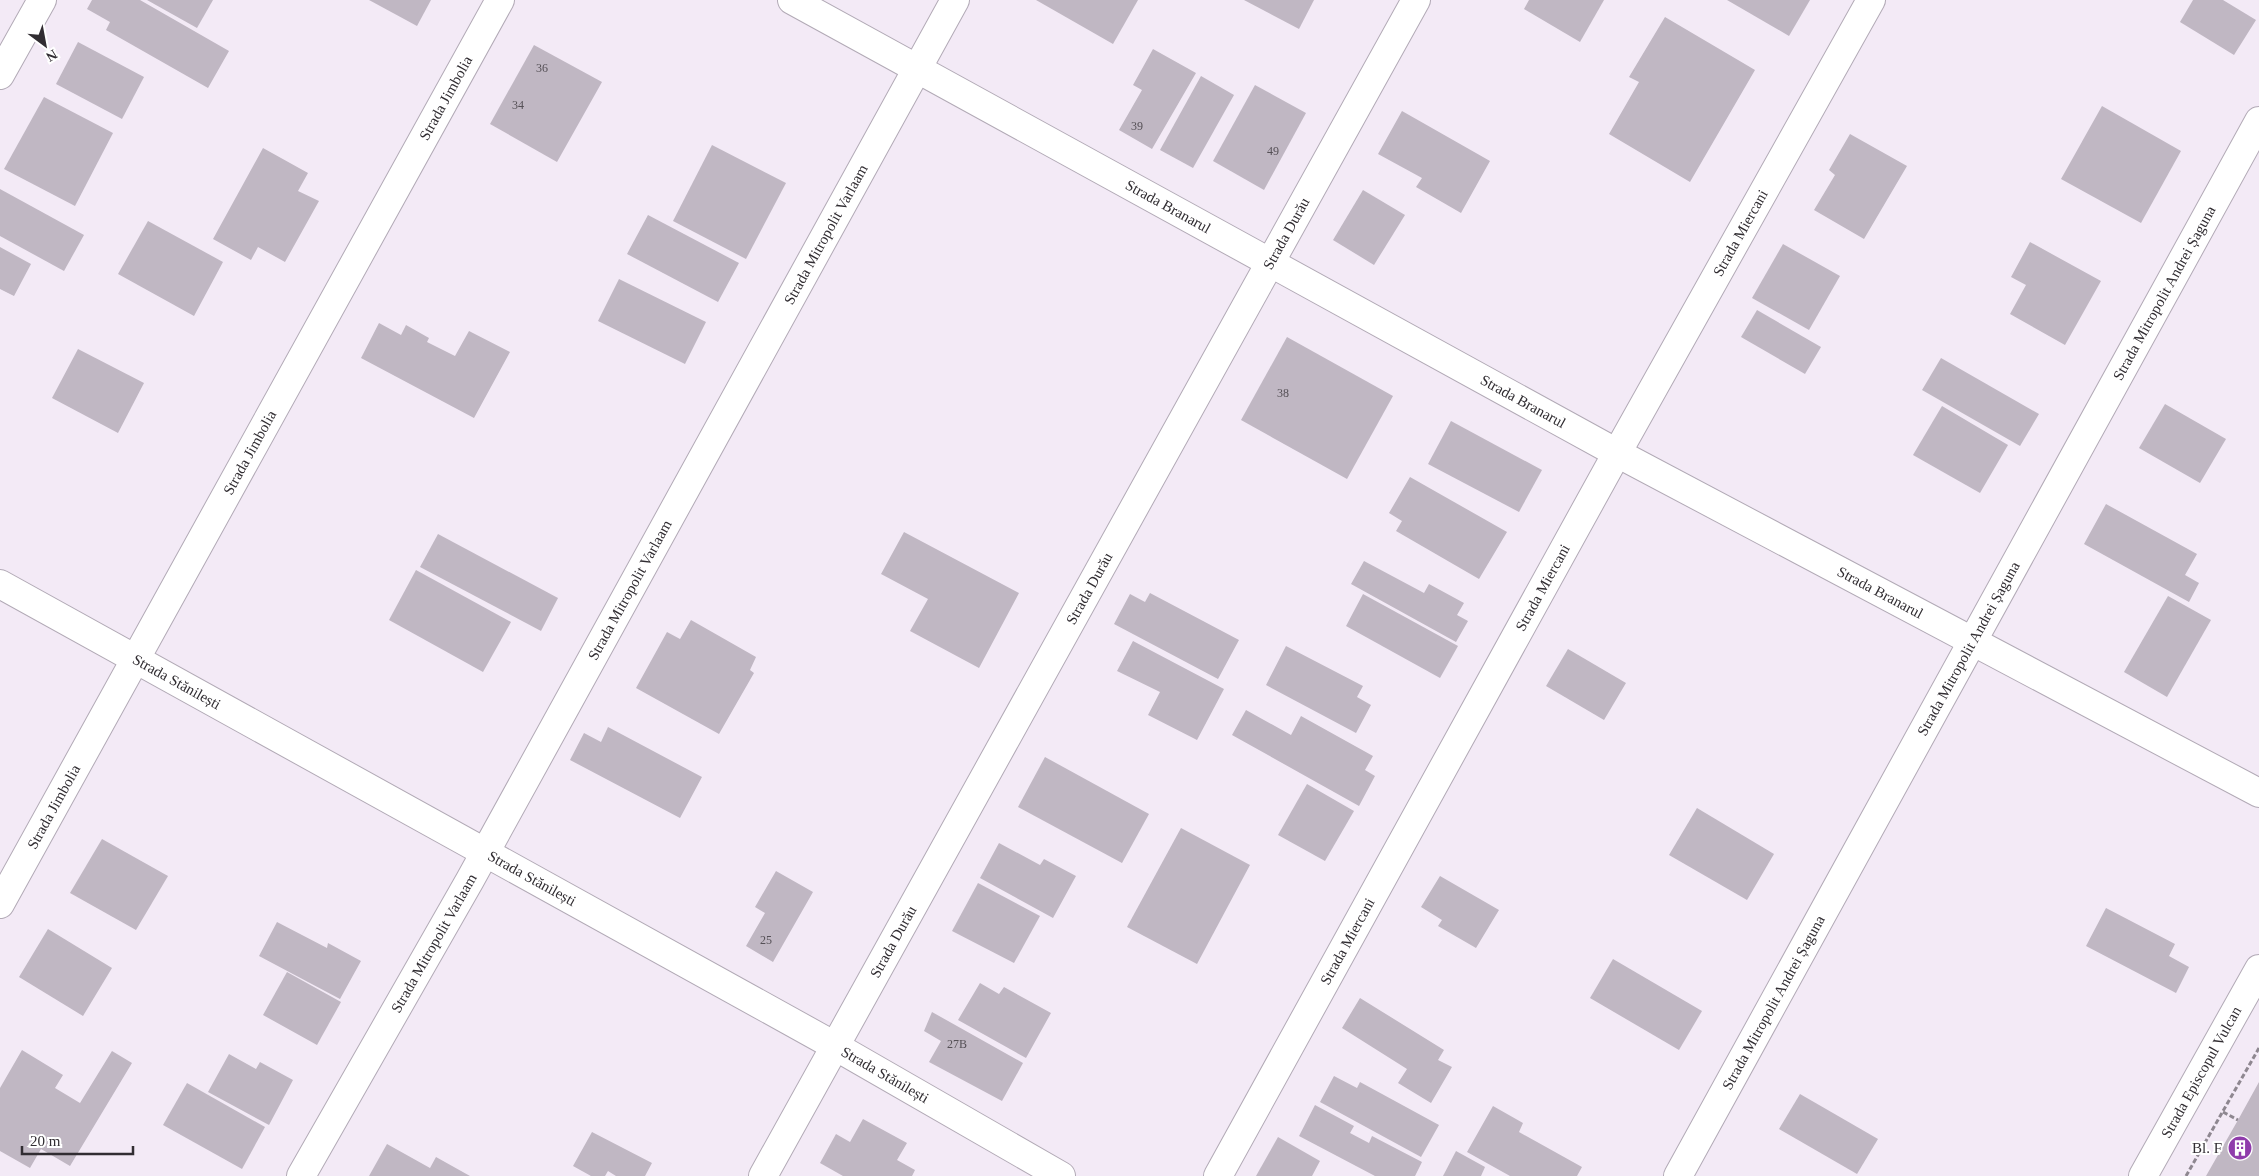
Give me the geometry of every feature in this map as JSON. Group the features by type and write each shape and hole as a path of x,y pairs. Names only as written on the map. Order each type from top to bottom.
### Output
{"street":[{"path":"0,75 42,0"},
{"name":"Strada Jimbolia","path":"0,904 500,0"},
{"name":"Strada Branarul","path":"792,0 1617,453 2259,793"},
{"name":"Strada Mitropolit Varlaam","path":"301,1176 486,852 955,0"},
{"name":"Strada Durău","path":"763,1176 1416,0"},
{"name":"Strada Miercani","path":"1218,1176 1617,453 1871,0"},
{"name":"Strada Mitropolit Andrei Șaguna","path":"1678,1176 2259,121"},
{"name":"Strada Stănilești","path":"0,584 835,1046 1061,1176"},
{"name":"Strada Episcopul Vulcan","path":"2143,1176 2259,969"}],"path":[{"path":"2186,1176 2259,1048"},
{"path":"2223,1112 2238,1120"}],"building":[{"path":"92,0 140,0 229,51 208,88 106,30 110,22 87,9"},
{"path":"147,0 213,0 197,28"},
{"path":"369,0 431,0 417,26"},
{"path":"1036,0 1138,0 1113,44"},
{"path":"1244,0 1314,0 1299,29"},
{"path":"1529,0 1604,0 1580,42 1524,9"},
{"path":"1727,0 1810,0 1789,36"},
{"path":"2193,0 2223,0 2256,20 2234,55 2180,22"},
{"path":"1665,17 1755,70 1690,182 1609,134 1639,82 1629,77"},
{"path":"78,42 144,77 122,119 56,84"},
{"path":"534,45 602,82 557,162 490,124"},
{"path":"1153,49 1196,73 1152,149 1119,130 1142,90 1133,85"},
{"path":"1201,76 1234,95 1193,168 1160,150"},
{"path":"1255,85 1306,113 1264,190 1213,161"},
{"path":"44,97 113,133 75,206 4,169"},
{"path":"2102,106 2181,151 2141,223 2061,179"},
{"path":"1402,111 1490,161 1461,213 1416,187 1422,178 1378,154"},
{"path":"1850,134 1907,166 1864,239 1814,210 1835,175 1829,170"},
{"path":"712,145 786,183 746,259 673,221"},
{"path":"263,148 308,173 298,191 319,201 285,262 258,247 251,260 213,239"},
{"path":"0,189 84,235 64,271 0,236"},
{"path":"1363,190 1405,215 1374,265 1333,240"},
{"path":"648,215 739,263 718,302 627,254"},
{"path":"148,221 223,262 194,316 118,274"},
{"path":"2030,242 2101,281 2065,345 2010,314 2026,285 2011,277"},
{"path":"1783,244 1840,276 1809,330 1752,298"},
{"path":"0,247 31,264 14,296 0,289"},
{"path":"619,279 706,322 685,364 598,321"},
{"path":"1757,310 1821,347 1805,374 1741,337"},
{"path":"379,323 401,335 406,325 429,338 427,342 455,356 469,331 510,352 474,418 361,358"},
{"path":"1287,337 1393,396 1347,479 1241,420"},
{"path":"78,349 144,383 118,433 52,398"},
{"path":"1941,358 2039,414 2020,446 1922,390"},
{"path":"2165,404 2226,439 2200,483 2139,448"},
{"path":"1942,406 2008,445 1980,493 1913,455"},
{"path":"1451,421 1542,470 1519,512 1428,464"},
{"path":"1410,477 1507,532 1479,579 1396,531 1402,521 1389,513"},
{"path":"2106,504 2197,554 2185,575 2199,583 2189,602 2084,544"},
{"path":"904,532 1019,593 979,668 910,631 928,599 881,574"},
{"path":"438,534 558,598 541,631 420,567"},
{"path":"1364,561 1424,593 1429,584 1464,603 1457,615 1468,621 1456,642 1351,584"},
{"path":"416,570 511,622 483,672 389,620"},
{"path":"1150,593 1239,640 1218,679 1114,624 1130,594 1145,602"},
{"path":"1363,594 1458,646 1440,678 1346,626"},
{"path":"2168,596 2211,620 2167,697 2124,672"},
{"path":"691,620 756,657 750,670 754,673 719,734 636,688 667,632 680,639"},
{"path":"1133,641 1224,689 1197,740 1148,715 1160,692 1117,671"},
{"path":"1286,646 1363,686 1357,697 1371,705 1356,733 1266,685"},
{"path":"1568,649 1626,683 1604,720 1546,686"},
{"path":"1246,710 1291,735 1301,716 1373,756 1365,770 1375,776 1359,806 1232,735"},
{"path":"608,727 702,777 680,818 570,760 584,733 601,742"},
{"path":"1045,757 1149,814 1122,863 1018,807"},
{"path":"1307,784 1354,811 1325,861 1278,835"},
{"path":"1697,808 1774,854 1747,900 1669,855"},
{"path":"1181,828 1250,865 1197,964 1127,927"},
{"path":"102,839 168,876 136,930 70,893"},
{"path":"999,843 1040,865 1044,859 1076,876 1053,918 980,878"},
{"path":"776,871 813,892 773,962 746,946 765,913 755,907"},
{"path":"1440,876 1499,910 1476,948 1438,926 1442,920 1421,907"},
{"path":"978,883 1040,916 1014,963 952,931"},
{"path":"2106,908 2175,944 2169,956 2189,967 2176,993 2086,946"},
{"path":"277,922 327,948 328,943 361,961 340,999 259,956"},
{"path":"48,929 112,968 83,1016 19,977"},
{"path":"1613,959 1702,1011 1679,1050 1590,998"},
{"path":"287,972 341,1002 317,1045 263,1015"},
{"path":"980,983 999,994 1004,987 1051,1013 1026,1058 958,1020"},
{"path":"1360,998 1444,1050 1438,1060 1452,1067 1431,1103 1398,1083 1407,1069 1342,1028"},
{"path":"932,1012 1023,1063 1002,1101 929,1062 941,1041 924,1031"},
{"path":"22,1050 63,1075 55,1088 80,1103 112,1051 132,1063 70,1166 41,1149 30,1168 0,1151 0,1088"},
{"path":"229,1054 256,1069 260,1062 293,1080 269,1125 208,1092"},
{"path":"1334,1076 1357,1088 1360,1082 1439,1125 1421,1157 1320,1102"},
{"name":"Bl. F","path":"2259,1082 2259,1176 2206,1176 2238,1120"},
{"path":"187,1083 265,1127 242,1169 163,1125"},
{"path":"1800,1094 1878,1139 1857,1174 1779,1129"},
{"path":"1315,1105 1354,1126 1350,1133 1369,1143 1372,1136 1422,1162 1415,1176 1375,1176 1299,1136"},
{"path":"1493,1106 1523,1123 1519,1132 1582,1167 1577,1176 1510,1176 1467,1152"},
{"path":"863,1119 907,1143 897,1160 915,1170 912,1176 843,1176 820,1163 836,1134 850,1142"},
{"path":"592,1132 652,1163 645,1176 616,1176 608,1171 605,1176 591,1176 573,1166"},
{"path":"1278,1137 1320,1161 1312,1176 1256,1176"},
{"path":"387,1144 430,1168 436,1157 470,1176 369,1176"},
{"path":"1456,1151 1485,1167 1481,1176 1443,1176"}],"place":[{"name":"Bl. F","path":"2240,1148"}]}
